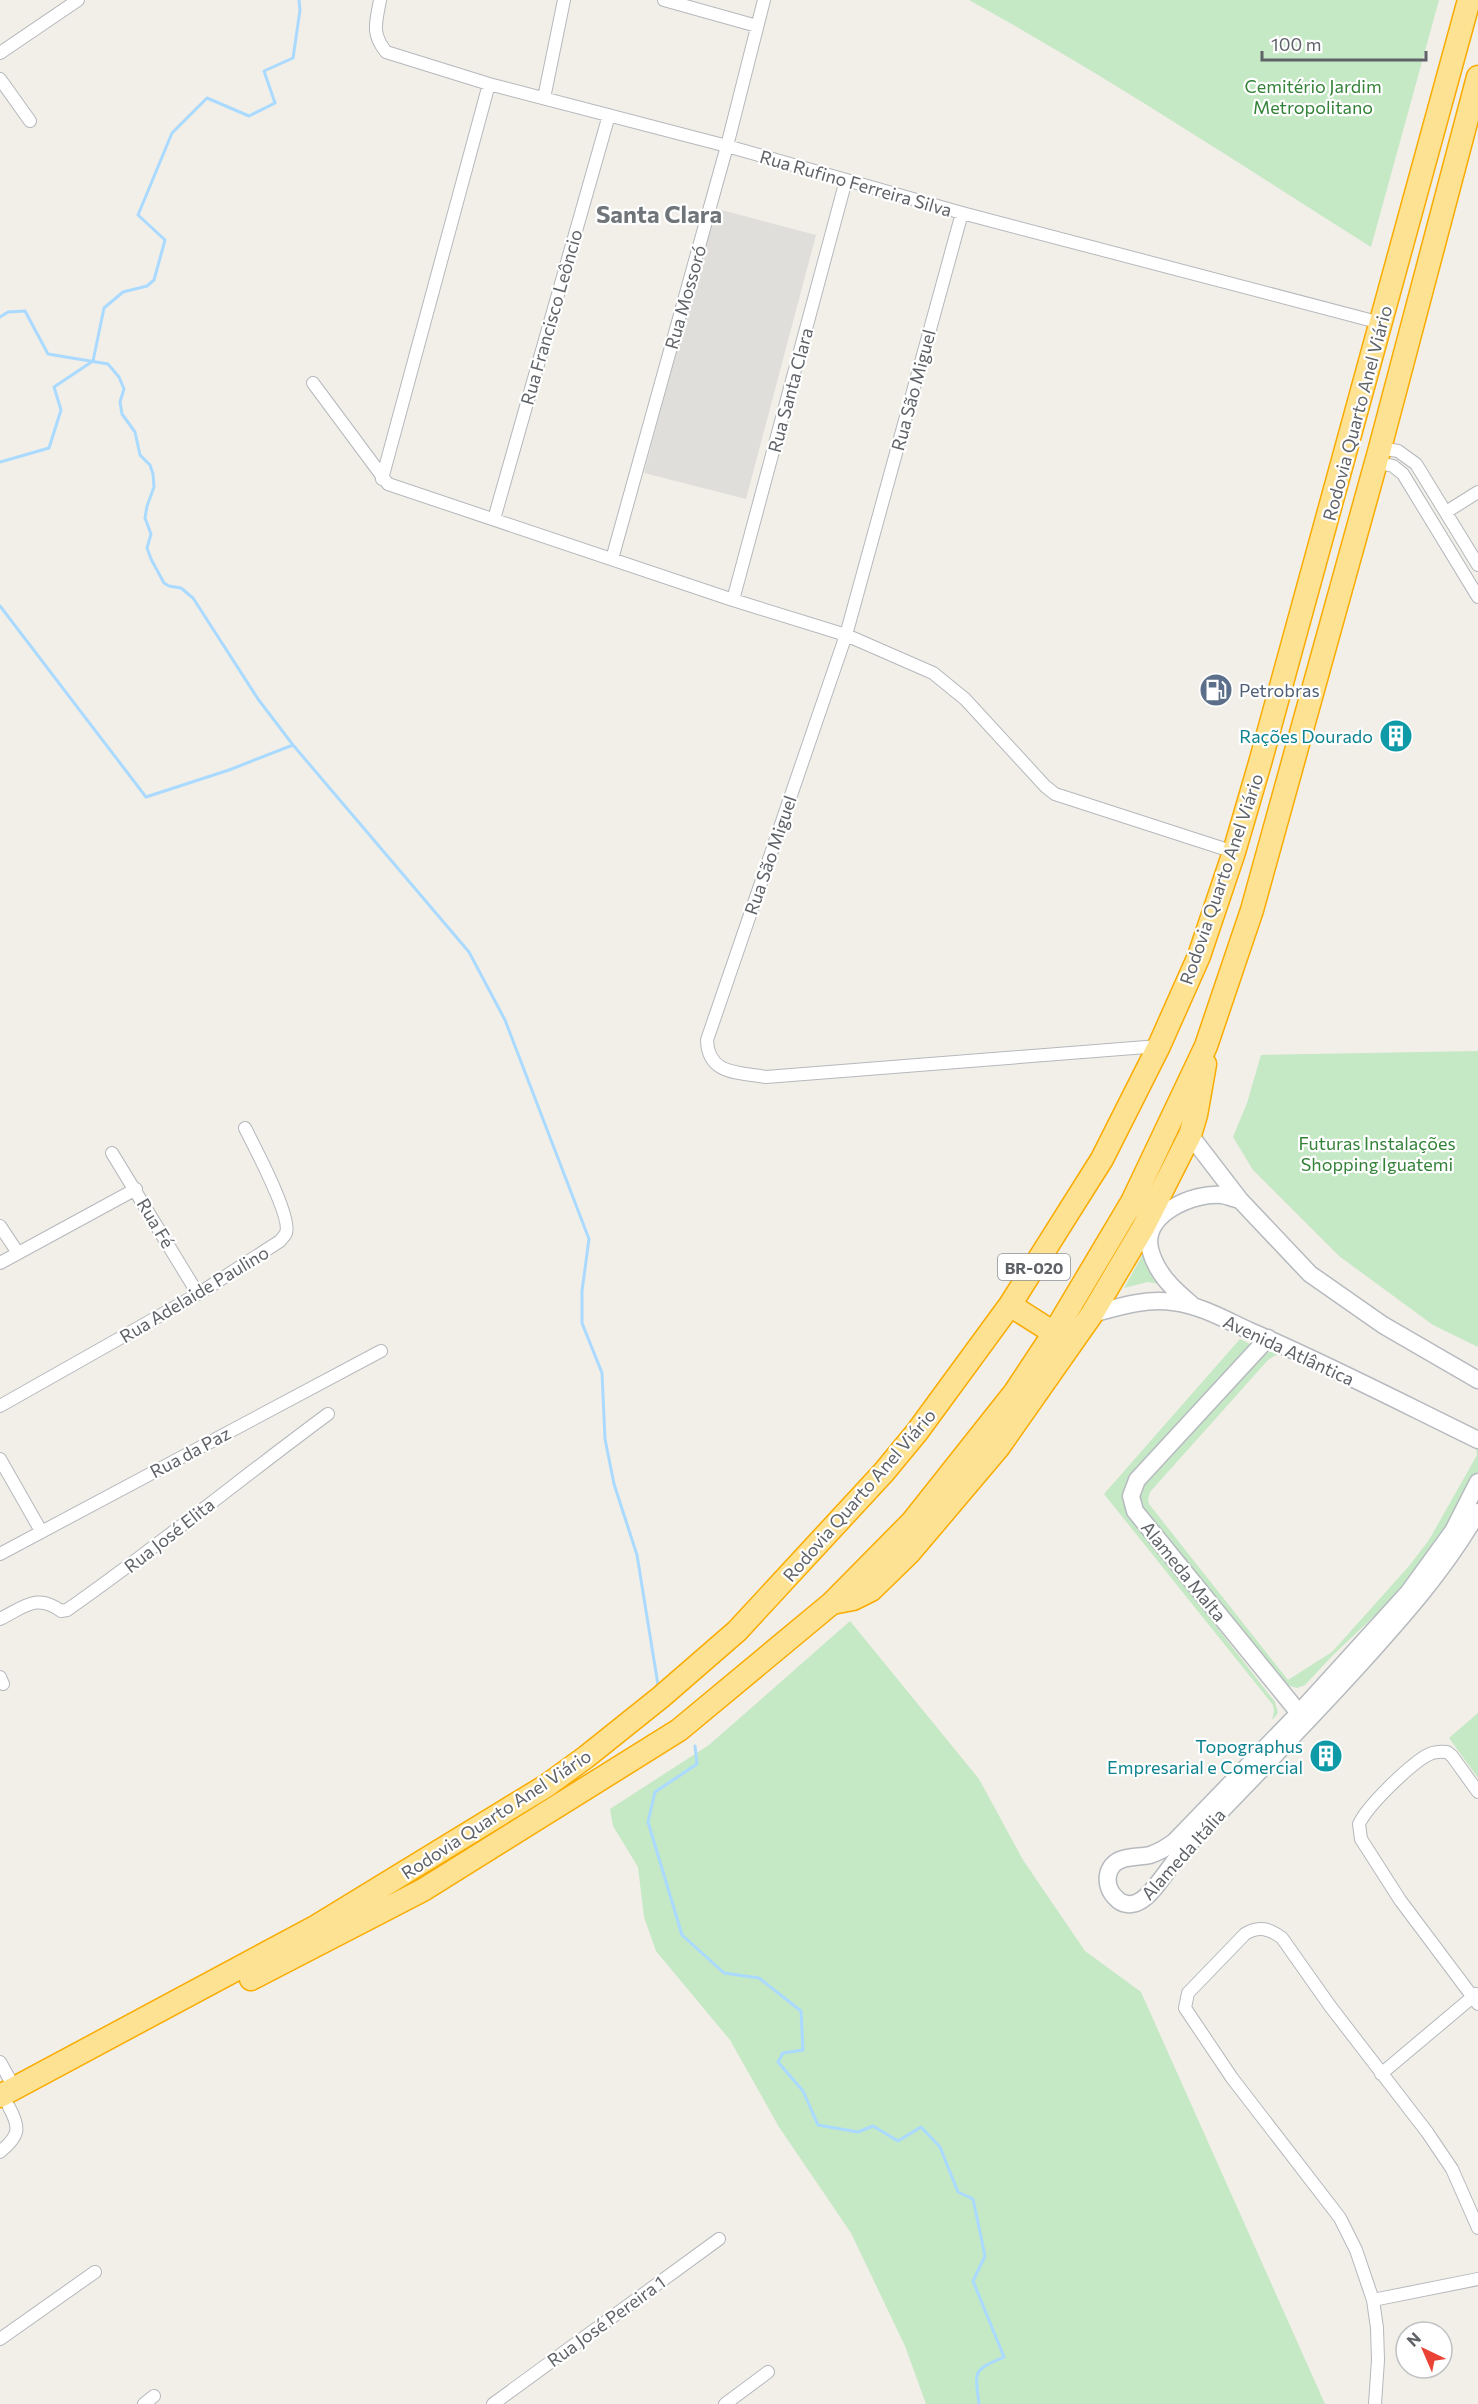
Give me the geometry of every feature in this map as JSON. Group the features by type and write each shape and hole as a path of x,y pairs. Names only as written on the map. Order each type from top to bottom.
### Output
{"highway":[{"name":"Rodovia Quarto Anel Viário","path":"6,2101 317,1926 537,1792 586,1757 737,1631 917,1432 1010,1305 1102,1159 1159,1046 1199,956 1234,852 1293,644 1469,0"},
{"name":"Rodovia Quarto Anel Viário","path":"6,2101 423,1890 679,1730 832,1603 912,1522 1015,1392 1054,1333 1132,1202 1206,1046 1252,910 1478,77"},
{"path":"1345,456 1377,455"},
{"path":"1293,644 1323,649"},
{"path":"832,1603 853,1599 871,1590 910,1552 998,1448 1092,1314 1143,1228 1190,1135 1201,1095 1206,1046"},
{"path":"1010,1305 1054,1333"}],"street":[{"path":"0,53 78,0"},
{"name":"Rua Rufino Ferreira Silva","path":"380,0 375,30 377,41 386,52 489,84 727,146 962,213 1381,323"},
{"path":"544,98 564,0"},
{"path":"664,0 757,26"},
{"name":"Rua Mossoró","path":"612,559 727,146 764,0"},
{"path":"0,79 30,121"},
{"path":"382,479 489,84"},
{"name":"Rua Francisco Leôncio","path":"494,519 609,115"},
{"name":"Rua Santa Clara","path":"733,600 846,180"},
{"name":"Rua São Miguel","path":"962,213 846,635 707,1040 707,1051 713,1062 725,1070 766,1077 1159,1046"},
{"path":"313,383 382,479 394,487 733,600 846,635 933,673 952,686 1055,794 1234,852"},
{"path":"1377,455 1398,451 1416,464 1478,565"},
{"path":"1377,455 1404,474 1478,597"},
{"path":"1446,512 1478,492"},
{"name":"Rua Adelaide Paulino","path":"0,1406 198,1294 262,1255 280,1241 286,1233 286,1225 280,1203 245,1128"},
{"path":"1190,1135 1240,1200 1310,1274 1383,1325 1478,1380"},
{"name":"Rua Fé","path":"112,1153 198,1294"},
{"path":"0,1263 136,1190"},
{"path":"1194,1306 1168,1285 1156,1265 1150,1248 1151,1233 1157,1222 1170,1210 1184,1203 1203,1196 1222,1195 1240,1200"},
{"path":"0,1226 18,1253"},
{"name":"Avenida Atlântica","path":"1092,1314 1137,1302 1173,1302 1194,1306 1268,1338 1478,1440"},
{"name":"Alameda Malta","path":"1268,1338 1137,1480 1131,1496 1135,1511 1309,1719"},
{"name":"Rua da Paz","path":"0,1554 381,1351"},
{"name":"Rua José Elita","path":"0,1619 36,1601 49,1602 61,1611 67,1610 130,1566 265,1460 328,1414"},
{"path":"0,1459 41,1531"},
{"name":"Alameda Itália","path":"1478,1482 1454,1531 1309,1719 1174,1842 1163,1850 1149,1855 1122,1859 1113,1865 1107,1873 1111,1893 1123,1904 1138,1903 1145,1898 1180,1852 1309,1719 1419,1599 1442,1569 1478,1512"},
{"path":"1381,2074 1476,1998 1400,1900 1361,1839 1359,1824 1369,1807 1426,1756 1436,1752 1447,1752 1452,1756 1478,1792"},
{"path":"1149,1855 1163,1875"},
{"path":"1375,2404 1378,2360 1373,2300 1356,2250 1340,2218 1232,2078 1185,2008 1188,1993 1245,1934 1252,1929 1272,1930 1282,1938 1452,2169 1478,2229"},
{"path":"0,2061 6,2101 16,2121 17,2129 14,2140 0,2152"},
{"name":"Rua José Pereira 1","path":"493,2404 719,2239"},
{"path":"0,2339 95,2272"},
{"path":"1373,2300 1478,2278"},
{"path":"725,2404 768,2372"}],"shaded area":[{"path":"714,208 816,235 746,499 644,473"}],"green space":[{"name":"Cemitério Jardim Metropolitano","path":"969,0 1439,0 1371,247 1122,89"},
{"name":"Futuras Instalações Shopping Iguatemi","path":"1478,1051 1478,1347 1433,1325 1339,1256 1253,1170 1233,1137 1247,1103 1261,1055"},
{"path":"1147,1247 1160,1284 1148,1282 1124,1288"},
{"path":"1240,1339 1250,1344 1250,1349 1133,1476 1125,1490 1124,1499 1129,1514 1275,1702 1278,1713 1272,1720 1273,1705 1104,1494"},
{"path":"1274,1350 1478,1442 1478,1471 1460,1509 1420,1573 1334,1654 1305,1685 1297,1688 1287,1685 1142,1508 1140,1499 1144,1485 1260,1356","holes":["1281,1354 1476,1448 1477,1455 1429,1540 1409,1566 1332,1652 1288,1680 1149,1504 1148,1499 1150,1492 1268,1360"]},
{"path":"850,1621 979,1779 1023,1860 1085,1951 1141,1992 1325,2404 926,2404 905,2346 851,2233 779,2127 730,2040 656,1951 644,1917 638,1867 613,1826 610,1809 709,1745"},
{"path":"1478,1713 1478,1778 1449,1738"}],"waterway":[{"path":"0,462 49,448 61,410 54,387 93,361 104,308 123,292 147,286 154,280 165,240 138,215 172,133 207,98 249,116 275,103 264,71 293,58 300,10 299,0"},
{"path":"0,317 8,312 25,311 48,354 108,364 119,377 124,389 120,402 122,414 135,432 140,455 150,465 153,474 154,487 145,518 151,534 147,548 164,583 181,588 193,598 258,699 293,745 469,952 505,1020 589,1239 582,1291 582,1323 602,1373 605,1439 614,1484 637,1555 658,1685"},
{"path":"0,606 146,797 229,770 293,745"},
{"path":"695,1746 697,1764 655,1792 648,1822 682,1935 724,1973 759,1978 801,2011 803,2050 783,2053 778,2062 803,2091 818,2125 858,2132 873,2126 898,2141 921,2127 940,2147 958,2192 973,2199 985,2256 973,2281 1004,2357 986,2365 978,2373 979,2404"}],"place":[{"name":"Petrobras","path":"1216,690"},
{"name":"Rações Dourado","path":"1396,736"},
{"name":"Topographus Empresarial e Comercial","path":"1326,1756"}],"district":[{"name":"Santa Clara","path":"659,213"}]}
